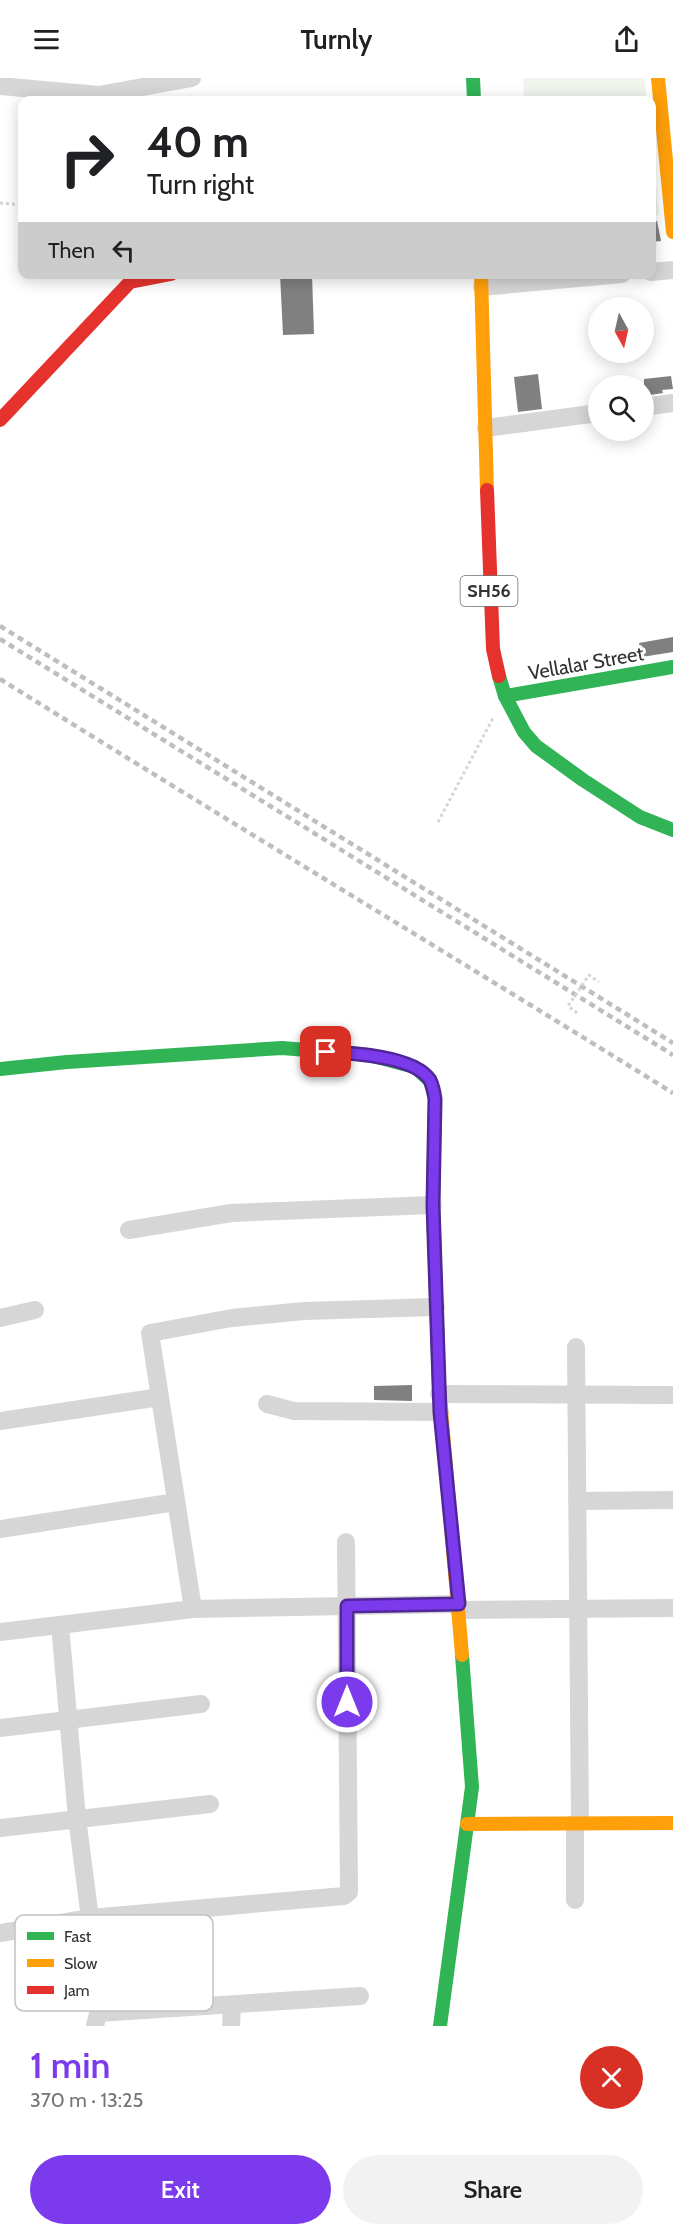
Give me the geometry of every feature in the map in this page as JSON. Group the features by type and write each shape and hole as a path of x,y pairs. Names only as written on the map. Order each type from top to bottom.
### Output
{"main road":[{"path":"473,78 474,96"},
{"path":"658,78 673,232"},
{"path":"0,420 130,282 145,279"},
{"name":"SH56","path":"491,284 498,426 491,616 493,650 505,696 524,732 536,746 640,817 668,827"},
{"name":"Vellalar Street","path":"505,696 524,698 673,667"},
{"path":"517,678 524,698"},
{"name":"SH56","path":"650,806 668,827"},
{"path":"0,1069 67,1062 282,1048 369,1055 415,1067 430,1080 435,1099 433,1205 440,1403 459,1607 472,1787 440,2026"},
{"path":"467,1824 673,1823"}],"street":[{"path":"0,86 99,95 192,78"},
{"path":"656,272 673,270"},
{"path":"491,284 556,279"},
{"path":"654,405 673,403"},
{"path":"498,426 588,414"},
{"path":"129,1230 231,1213 433,1205"},
{"path":"193,1610 150,1333 232,1318 304,1311 436,1307"},
{"path":"0,1318 35,1310"},
{"path":"576,1347 579,1609 576,1900"},
{"path":"267,1404 294,1411 576,1394 673,1395"},
{"path":"0,1421 160,1396"},
{"path":"577,1500 673,1500"},
{"path":"0,1529 176,1502"},
{"path":"125,1915 344,1896 349,1892 346,1542"},
{"path":"0,1632 193,1610 347,1606 673,1608"},
{"path":"60,1624 77,1818 90,1915"},
{"path":"0,1728 201,1704"},
{"path":"0,1828 210,1804"},
{"path":"0,1933 15,1930"},
{"path":"213,2007 360,1996"},
{"path":"231,2026 232,2005"},
{"path":"96,2020 178,2011"}],"path":[{"path":"0,203 18,205"},
{"path":"438,822 505,696"},
{"path":"577,1013 568,1006 589,975 599,982"}],"shaded area":[{"path":"523,78 644,78 646,96 524,96"},
{"path":"656,188 659,215 656,215"}],"building":[{"path":"657,221 661,241 656,242"},
{"path":"280,279 312,279 314,334 283,335"},
{"path":"538,374 542,409 518,412 514,377"},
{"path":"671,376 673,389 662,390 663,393 654,394 654,378"},
{"path":"673,637 673,652 642,657 639,643"},
{"path":"412,1385 412,1401 374,1400 374,1386"}],"railway":[{"path":"0,626 673,1043"},
{"path":"0,639 673,1055"},
{"path":"0,679 673,1093"}],"traffic: fast":[{"path":"473,78 474,96"},
{"path":"505,696 673,667"},
{"path":"499,676 505,696 524,732 536,746 640,817 673,830"},
{"path":"0,1069 67,1062 282,1048 369,1055 415,1067 430,1081 435,1099 433,1205 439,1386"},
{"path":"440,2026 472,1787 462,1655"}],"traffic: slow":[{"path":"658,78 673,232"},
{"path":"481,279 487,490"},
{"path":"439,1386 462,1655"},
{"path":"467,1824 673,1823"}],"traffic: jam":[{"path":"0,420 130,282 145,279"},
{"path":"487,490 493,649 499,676"}],"route":[{"path":"326,1052 369,1055 415,1067 430,1080 434,1089 433,1205 440,1412 459,1604 347,1606 347,1702"}]}
